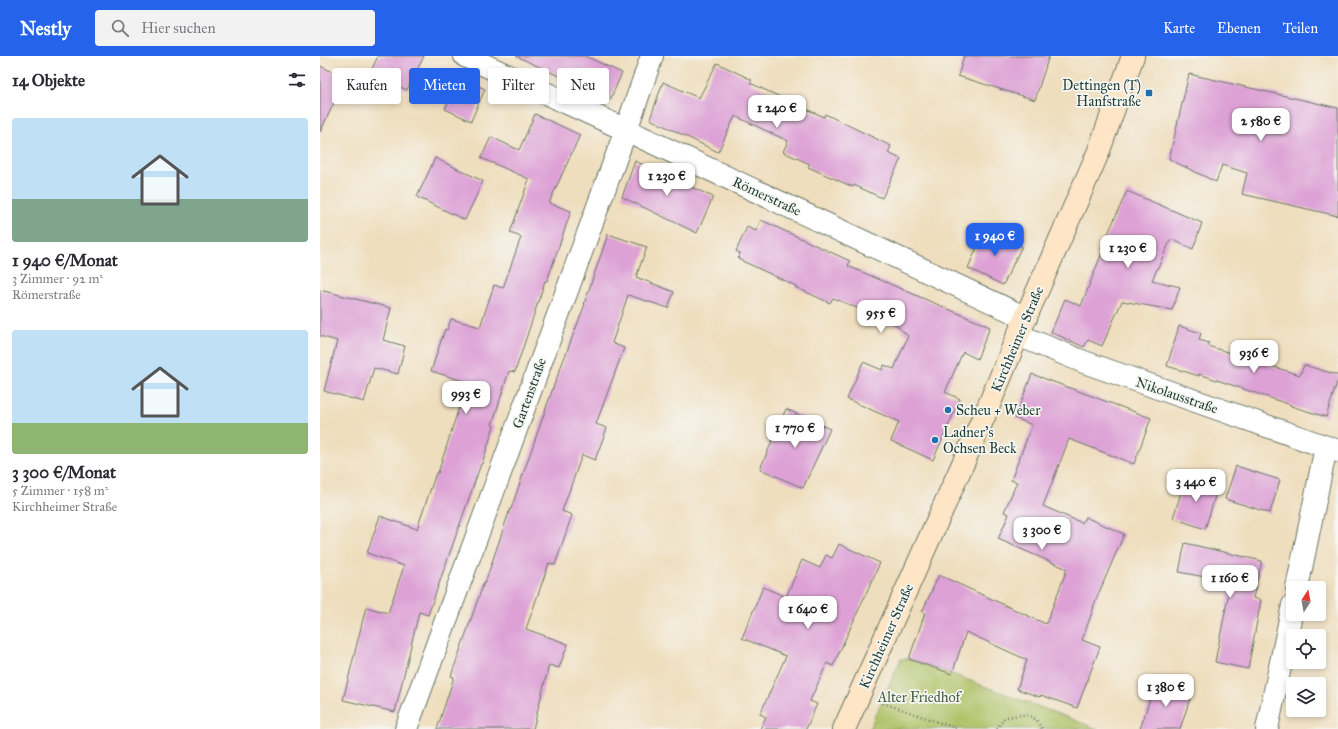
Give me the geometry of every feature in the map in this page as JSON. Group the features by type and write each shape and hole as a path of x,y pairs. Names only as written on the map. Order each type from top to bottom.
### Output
{"street":[{"name":"Römerstraße","path":"465,56 626,130 1022,326"},
{"name":"Gartenstraße","path":"406,729 652,56"},
{"name":"Kirchheimer Straße","path":"844,729 986,412 1022,326 1098,154 1133,56"},
{"name":"Nikolausstraße","path":"1022,326 1084,362 1332,449"},
{"path":"1299,581 1332,449"},
{"path":"1268,729 1290,621"}],"path":[{"path":"859,695 958,729"},
{"path":"997,729 1004,718 1021,714 1031,716 1039,722 1042,729"}],"green space":[{"name":"Alter Friedhof","path":"901,659 909,659 952,674 1098,729 869,729"}],"building":[{"path":"378,56 424,56 418,68 409,68 409,86 407,90 401,87 401,68 372,68"},
{"path":"516,56 585,56 622,73 610,100 609,68 557,68 557,75 549,71 549,68 542,68"},
{"path":"964,56 1049,56 1035,100 958,76"},
{"path":"717,63 752,80 750,83 824,117 825,114 891,146 888,153 901,159 882,198 808,167 810,164 783,152 788,141 735,116 718,152 650,119 663,82 699,98"},
{"path":"320,66 332,72 332,104 333,104 320,132"},
{"path":"1189,74 1338,108 1338,216 1242,194 1247,173 1222,165 1216,182 1169,159"},
{"path":"480,87 485,89 480,100"},
{"path":"447,104 478,104 471,121 445,109"},
{"path":"535,114 580,135 549,203 571,211 547,281 545,281 515,372 509,371 492,425 494,426 482,464 428,615 419,612 395,712 343,700 366,607 388,613 404,566 367,553 380,516 417,529 436,473 438,473 467,382 431,371 445,329 447,330 451,319 480,327 494,285 503,288 521,237 510,233 529,179 481,158 491,137 519,150"},
{"path":"435,158 483,181 465,220 417,197"},
{"path":"635,161 713,197 697,233 622,197"},
{"path":"1127,191 1202,223 1193,249 1171,239 1152,280 1180,287 1172,310 1122,301 1102,346 1088,340 1084,347 1051,332 1065,299 1081,306 1103,250 1101,249"},
{"path":"761,220 850,261 848,266 990,327 977,359 963,352 945,392 960,399 933,460 891,441 899,422 847,399 863,362 882,370 884,365 894,369 908,336 895,324 833,298 830,303 738,259 740,253 736,251 747,227 756,231"},
{"path":"985,229 1022,246 1003,285 968,268"},
{"path":"608,234 647,247 636,277 674,292 668,308 628,295 612,343 624,348 596,424 607,428 595,460 582,455 562,511 572,515 555,565 549,563 526,629 568,644 559,668 549,665 533,729 437,729 454,677 451,676 554,385 585,304"},
{"path":"320,290 391,308 383,340 405,346 398,374 374,368 364,402 324,391 337,341 320,336"},
{"path":"1179,326 1201,333 1199,340 1209,343 1208,346 1300,375 1304,365 1338,375 1326,417 1199,374 1199,376 1167,366"},
{"path":"1032,374 1151,418 1134,464 1069,439 1043,506 1082,523 1085,517 1124,534 1093,607 1082,640 1100,647 1077,708 1041,695 1040,697 1017,689 1027,660 966,632 952,674 909,659 925,613 922,612 939,575 1046,624 1067,569 998,539 1009,514 1004,512 1017,482 1011,480 1032,425 1015,418"},
{"path":"786,409 830,429 803,488 760,469"},
{"path":"1236,466 1280,480 1270,513 1225,499"},
{"path":"1186,477 1218,487 1205,529 1173,518"},
{"path":"1185,543 1262,561 1253,598 1261,600 1248,669 1215,662 1231,582 1179,572"},
{"path":"839,544 880,563 833,666 827,663 810,701 817,704 806,729 760,729 766,717 760,714 786,656 742,638 763,587 786,597 802,560 820,568 826,555 832,558"},
{"path":"1156,681 1192,693 1180,729 1140,729"}],"place":[{"name":"Dettingen (T) Hanfstraße","path":"1149,93"},
{"name":"Scheu + Weber","path":"948,410"},
{"name":"Ladner's Ochsen Beck","path":"935,440"}]}
